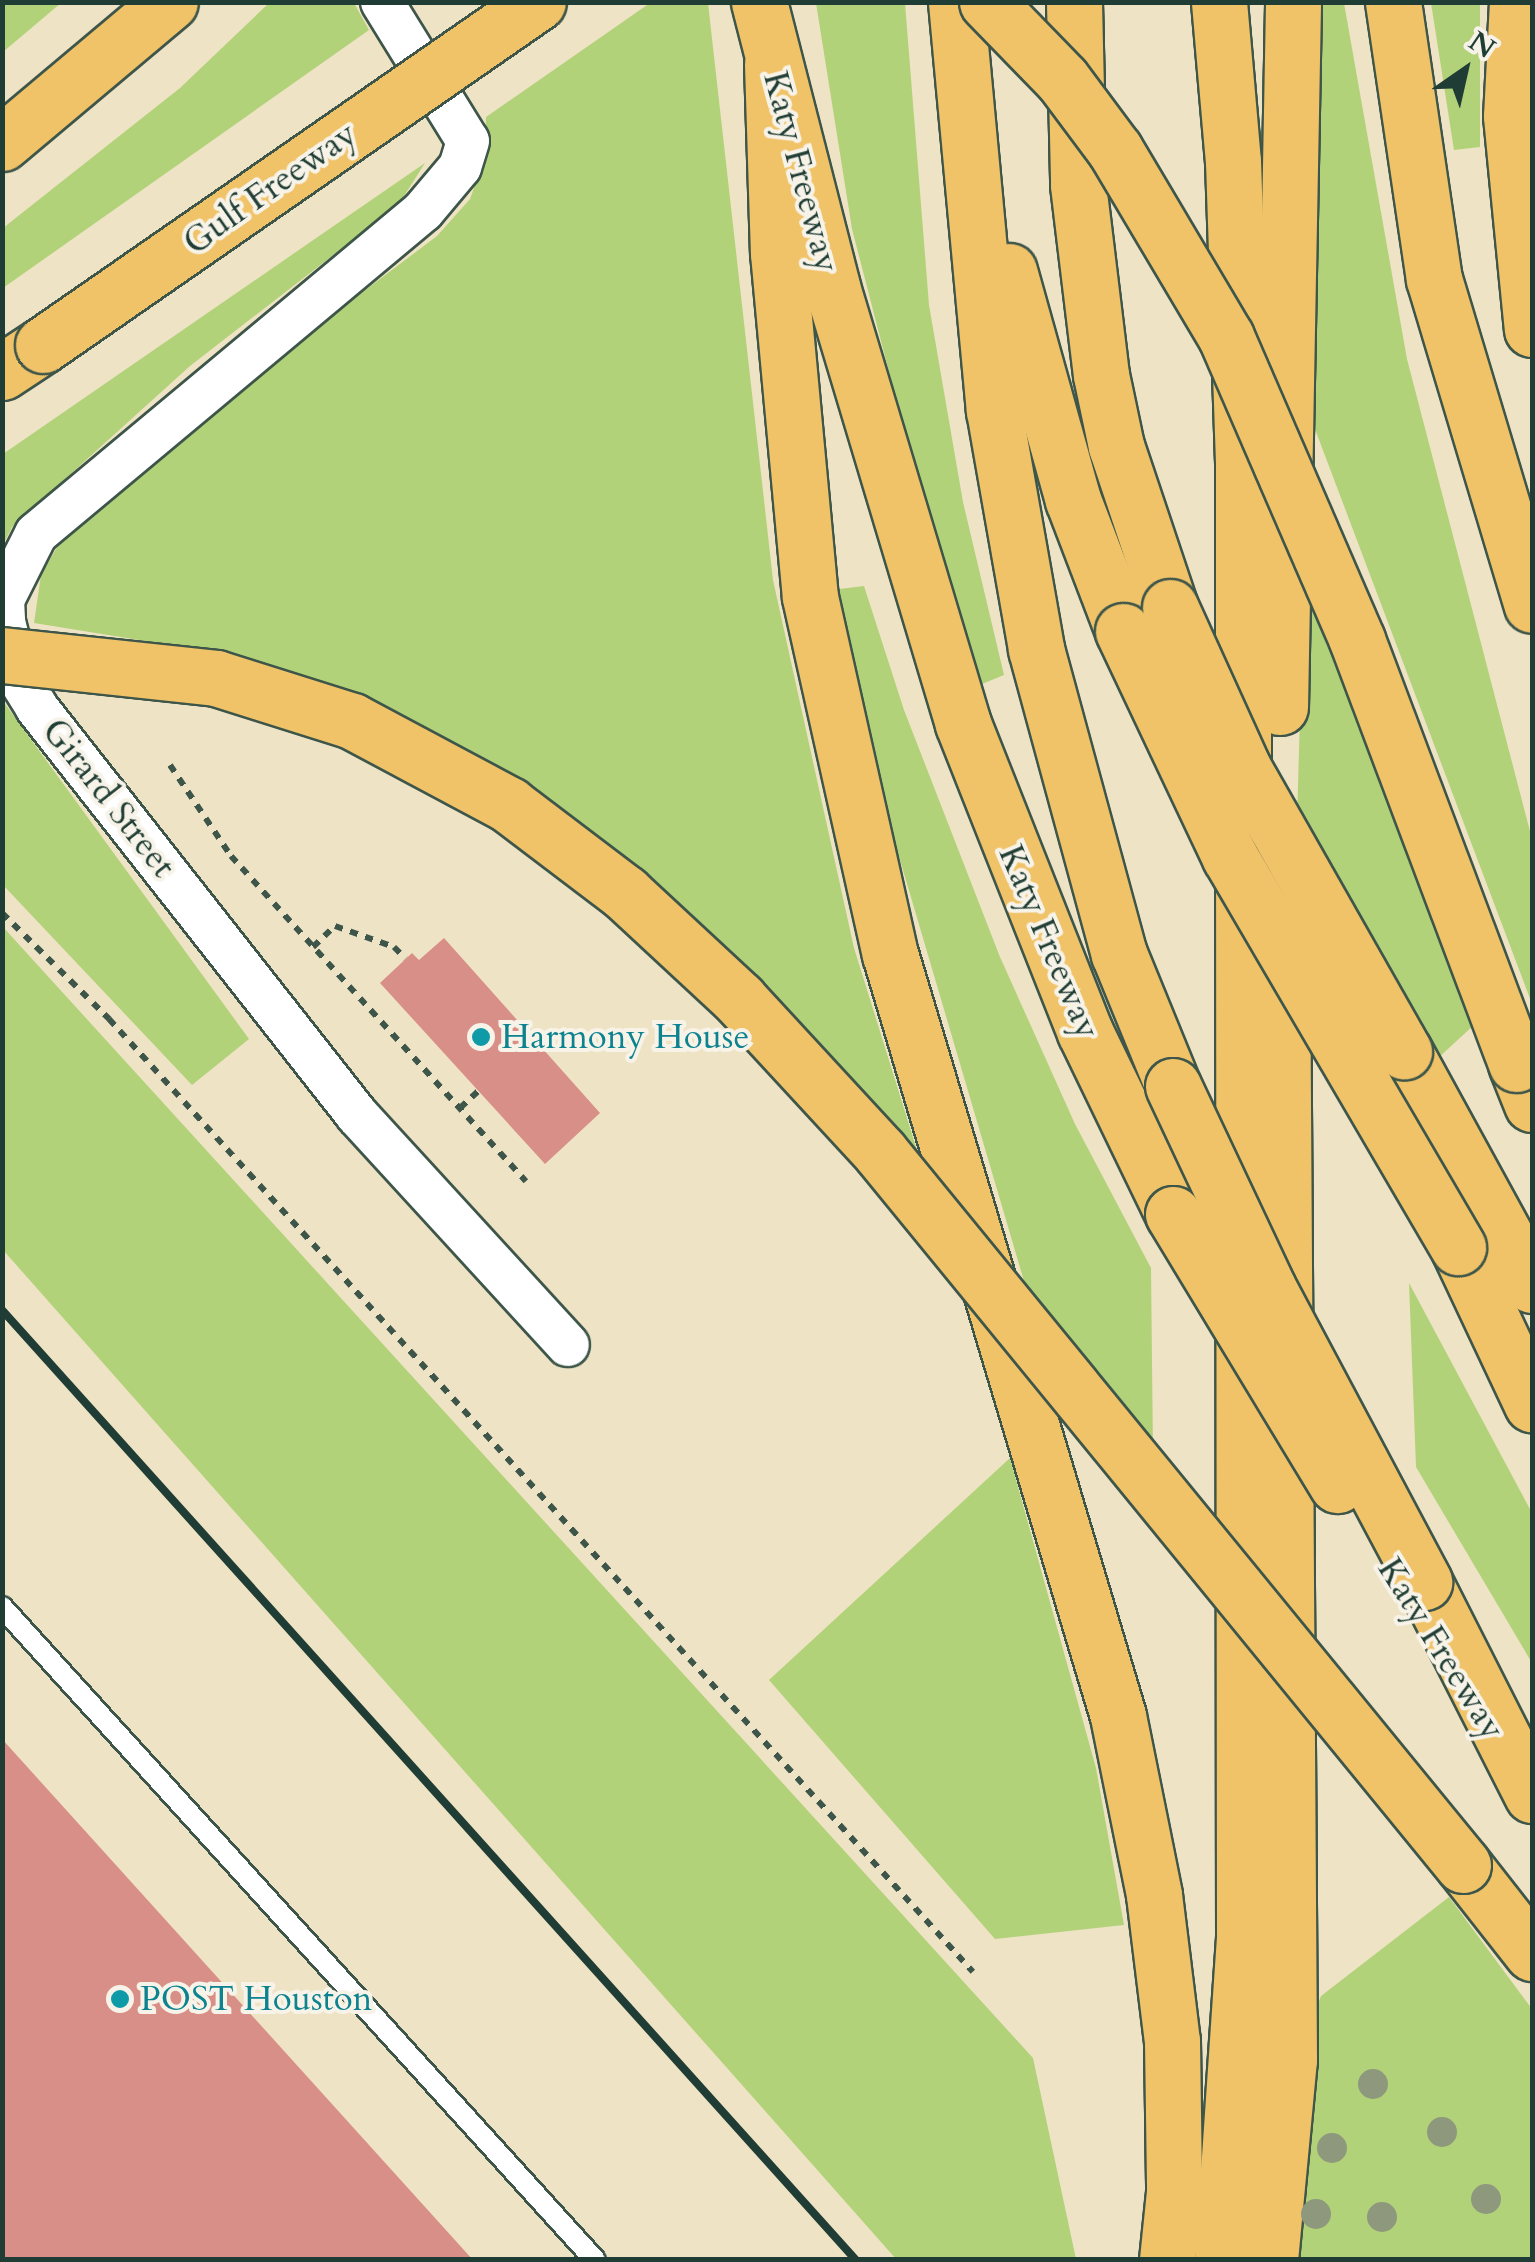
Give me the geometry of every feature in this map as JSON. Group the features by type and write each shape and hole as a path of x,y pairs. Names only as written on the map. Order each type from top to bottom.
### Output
{"highway":[{"path":"2,143 170,2"},
{"name":"Gulf Freeway","path":"2,372 538,2"},
{"name":"Katy Freeway","path":"759,2 772,64 868,415 963,724 1085,1032 1172,1214 1292,1416 1426,1603"},
{"path":"956,2 994,410 1036,649 1113,936 1173,1086 1260,1272 1426,1603 1532,1796"},
{"path":"987,2 1062,79 1115,150 1226,337 1357,640 1524,1084"},
{"path":"1074,2 1078,185 1101,375 1146,619 1242,768 1532,1285"},
{"path":"1219,2 1233,161 1244,460 1244,1938 1222,2260"},
{"path":"1270,2260 1289,2042 1280,720 1293,2"},
{"path":"1393,2 1434,279 1532,605"},
{"path":"1517,2 1511,116 1532,329"},
{"path":"772,64 778,254 810,597 890,954 1118,1716 1154,1895 1172,2042 1174,2192 1166,2260"},
{"path":"961,68 1034,375 1146,619 1230,857 1458,1247 1532,1404"},
{"path":"2,654 216,678 352,722 510,805 625,893 739,998 880,1152 1532,1953"}],"street":[{"name":"Girard Street","path":"382,2 468,141 460,167 430,204 36,534 3,600 4,622 18,677 37,708 356,1116 568,1345"}],"lane":[{"path":"2,1607 596,2260"}],"path":[{"path":"170,766 231,856 526,1181"},
{"path":"2,913 109,1019 973,1972"},
{"path":"313,946 335,926 394,947 405,958"},
{"path":"460,1108 478,1091"}],"green space":[{"path":"3,2 61,2 61,3 3,52"},
{"path":"270,2 354,3 369,30 3,288 3,228 180,88"},
{"path":"650,3 708,3 773,580 854,948 921,1163 346,697 238,656 34,623 41,575 60,542 279,355 437,236 470,199 485,157 486,117"},
{"path":"816,3 905,3 929,305 963,502 1004,675 982,684 910,453 852,229"},
{"path":"1305,3 1344,3 1407,359 1532,839 1532,1004 1301,392"},
{"path":"1431,3 1480,3 1480,147 1454,150"},
{"path":"425,163 399,204 190,366 12,527 3,545 3,454"},
{"path":"1304,575 1475,1024 1436,1060 1297,820"},
{"path":"864,586 904,710 1000,957 1075,1124 1151,1268 1153,1450 1026,1288 875,775 839,589"},
{"path":"3,701 249,1039 192,1085 3,885"},
{"path":"3,927 1033,2058 1076,2259 896,2259 3,1250"},
{"path":"1409,1283 1532,1513 1532,1663 1416,1467"},
{"path":"1010,1458 1096,1768 1124,1925 995,1939 769,1680"},
{"path":"1449,1897 1532,2009 1532,2259 1279,2260 1306,2035 1321,1996"}],"building":[{"name":"Harmony House","path":"444,938 600,1113 545,1164 380,983 412,953 419,960"},
{"name":"POST Houston","path":"2,1739 473,2260 2,2260"}],"railway":[{"path":"2,1310 856,2260"}],"place":[{"name":"Harmony House","path":"481,1037"},
{"name":"POST Houston","path":"120,1999"}]}
